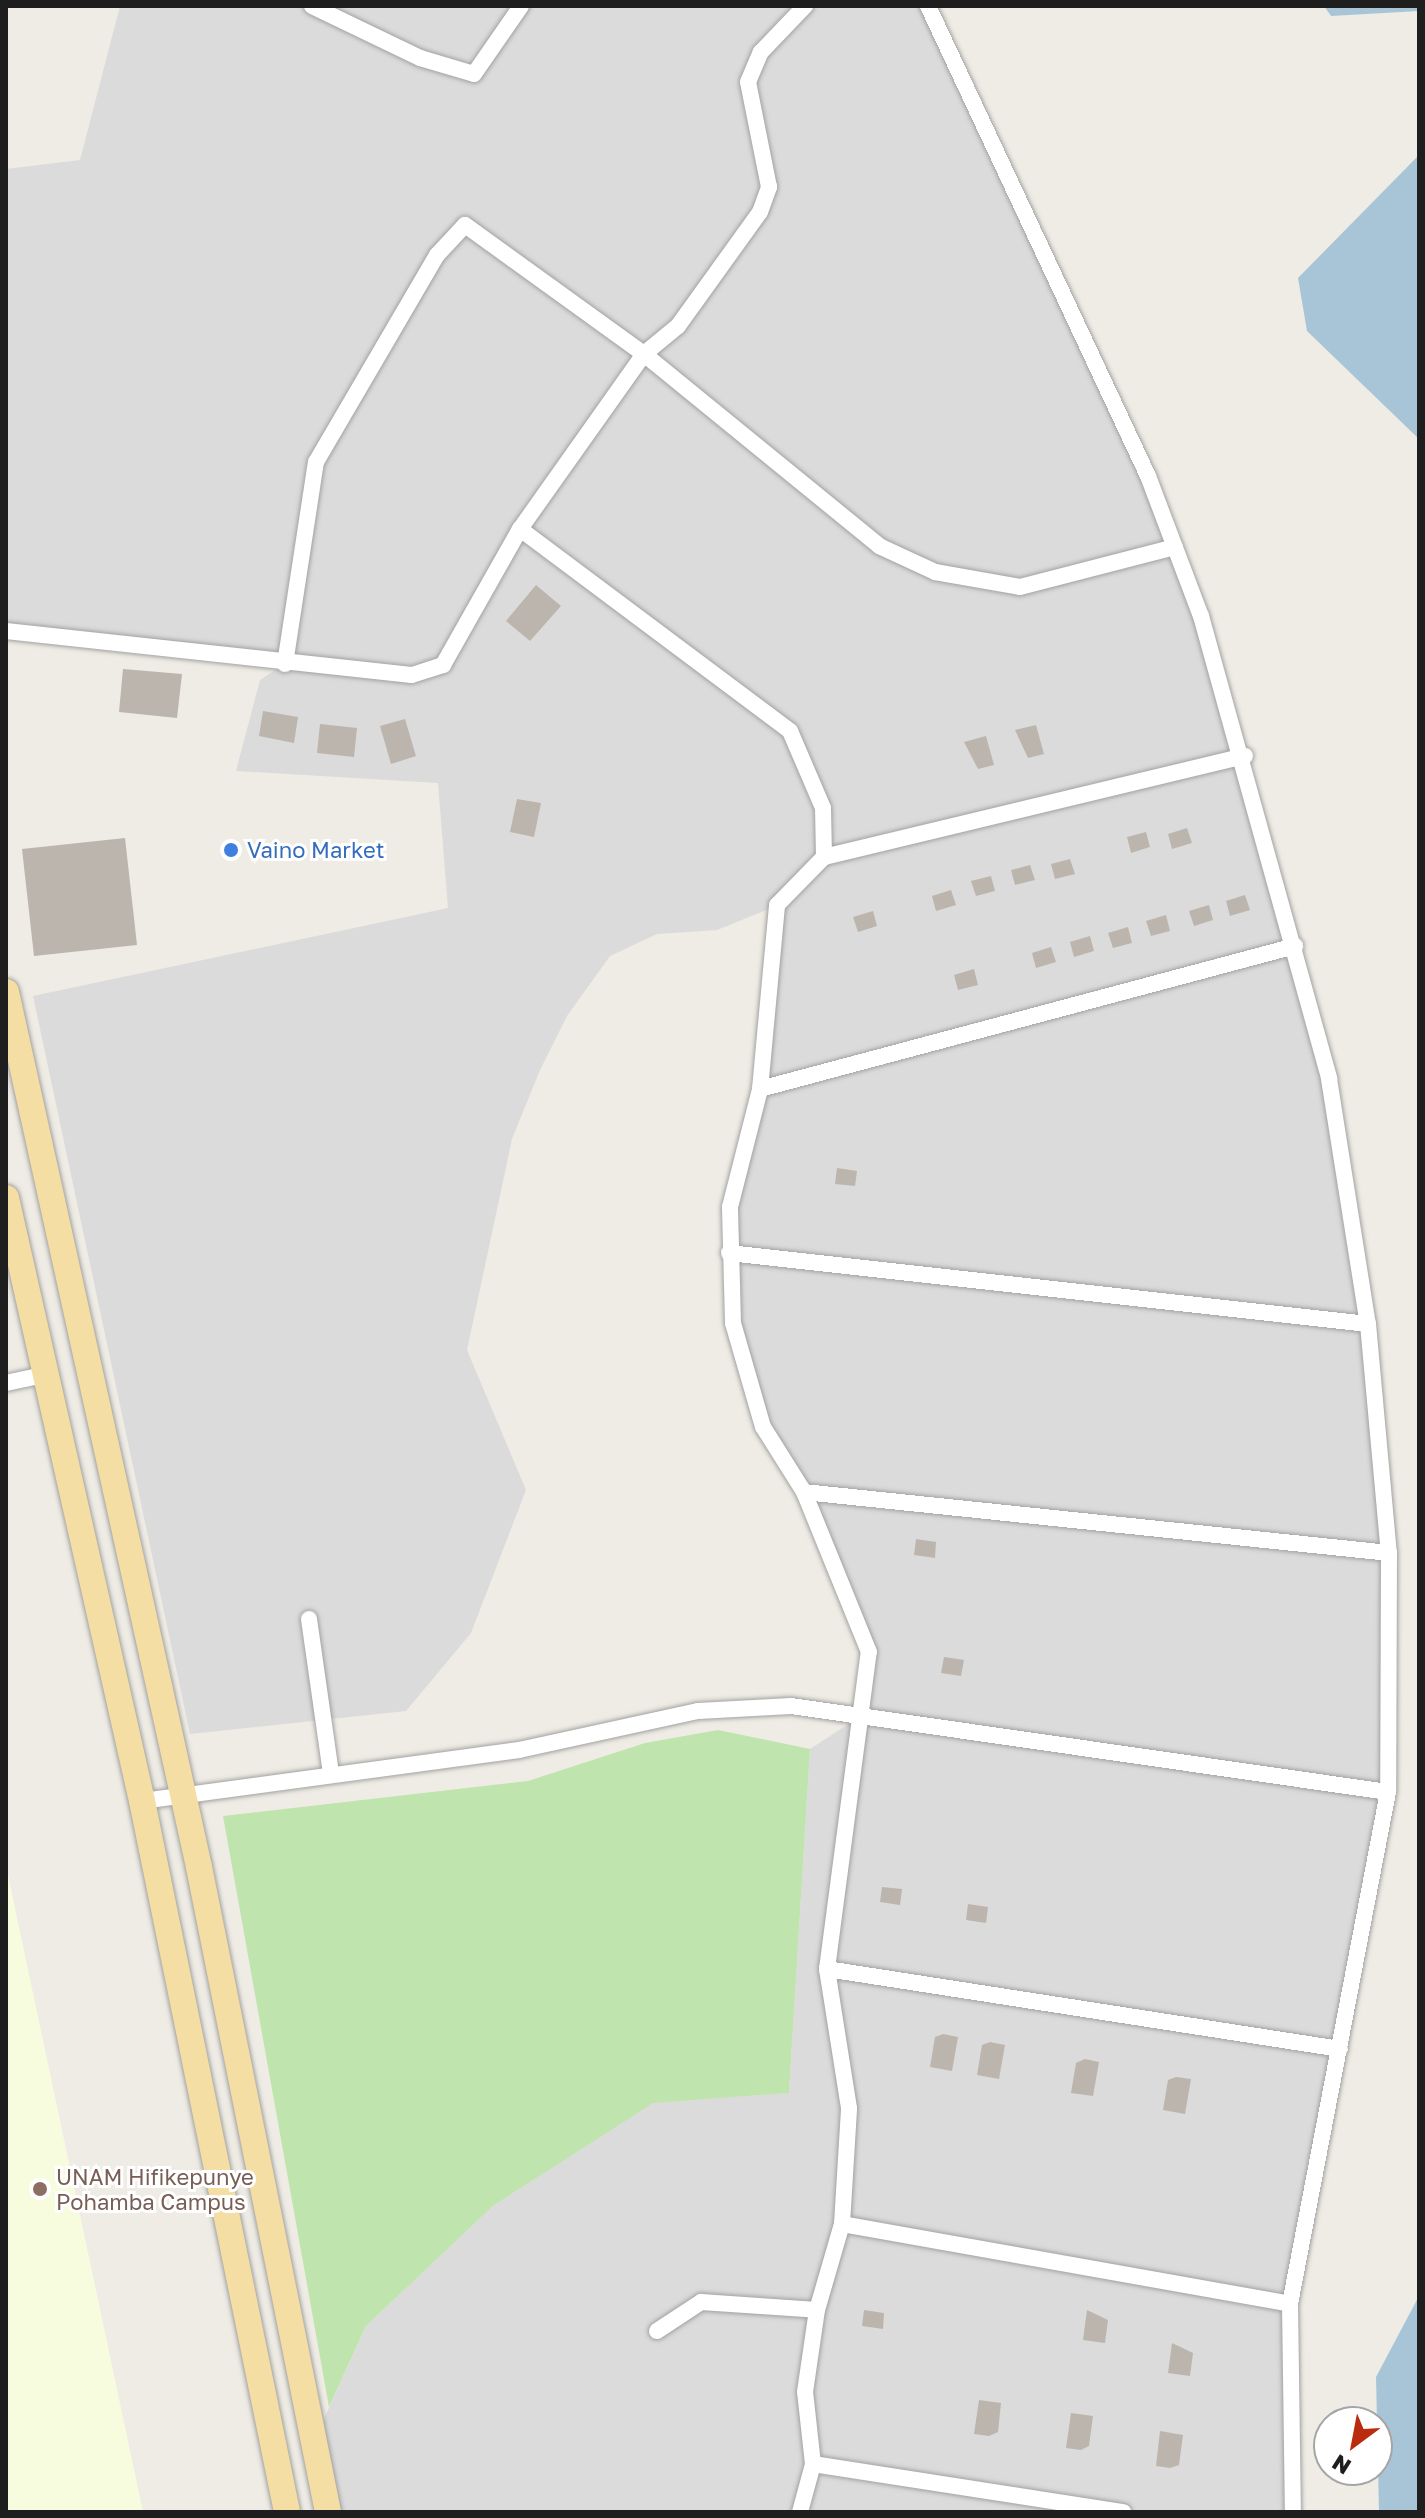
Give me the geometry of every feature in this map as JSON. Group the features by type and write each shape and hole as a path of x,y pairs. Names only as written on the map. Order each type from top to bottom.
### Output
{"main road":[{"path":"6,992 181,1793 328,2512"},
{"path":"6,1198 43,1375 142,1801 287,2512"},
{"path":"43,1375 88,1368"}],"street":[{"path":"312,6 420,58 474,74 521,6"},
{"path":"6,631 285,664 412,675 443,665 520,529 644,354 678,326 760,212 769,187 748,82 761,52 805,6"},
{"path":"928,6 1175,547 1245,756 1329,1079 1368,1324 1389,1553 1388,1792 1290,2304 1293,2512"},
{"path":"285,664 316,462 437,255 465,225 644,354 879,546 935,572 1020,587 1175,547"},
{"path":"520,529 790,731 823,808 824,857"},
{"path":"800,2512 813,2464 804,2423 817,2310 842,2224 849,2108 827,1969 869,1652 804,1492 763,1427 733,1323 730,1207 760,1089 777,905 824,857 1245,756"},
{"path":"760,1089 1295,946"},
{"path":"729,1253 1368,1324"},
{"path":"6,1383 43,1375"},
{"path":"804,1492 1389,1553"},
{"path":"309,1619 331,1774"},
{"path":"142,1801 181,1793 519,1750 698,1711 791,1706 1388,1792"},
{"path":"827,1969 1340,2049"},
{"path":"842,2224 1290,2304"},
{"path":"657,2331 701,2302 817,2310"},
{"path":"813,2464 1123,2512"}],"shaded area":[{"path":"120,6 928,6 1028,217 1201,616 1329,1079 1389,1553 1388,1792 1290,2304 1293,2512 328,2512 314,2441 366,2326 493,2206 653,2102 789,2093 810,1749 861,1716 869,1653 831,1556 763,1427 733,1323 729,1253 760,1089 776,906 717,930 657,934 610,956 567,1016 540,1070 512,1139 467,1350 526,1490 471,1633 406,1711 190,1734 33,996 448,908 438,783 236,771 260,680 283,665 6,631 6,169 80,160"},
{"name":"UNAM Hifikepunye Pohamba Campus","path":"6,1866 143,2512 6,2512"}],"green space":[{"path":"718,1730 810,1749 789,2093 653,2103 493,2206 366,2326 329,2407 223,1816 528,1781 645,1743"}],"water":[{"path":"1324,6 1419,6 1419,11 1331,16"},
{"path":"1419,155 1419,439 1307,331 1298,278"},
{"path":"1419,2296 1419,2512 1379,2512 1378,2486 1393,2486 1393,2406 1377,2406 1376,2377"}],"building":[{"path":"536,585 561,606 530,641 506,621"},
{"path":"123,669 182,674 177,718 119,712"},
{"path":"263,711 298,717 294,743 259,736"},
{"path":"405,719 416,756 391,764 380,726"},
{"path":"320,724 357,728 354,757 317,753"},
{"path":"1036,725 1044,754 1028,758 1015,730"},
{"path":"986,736 994,765 978,769 964,742"},
{"path":"517,799 541,803 534,837 510,832"},
{"path":"1187,828 1192,843 1172,849 1168,834"},
{"path":"1146,832 1150,847 1131,853 1127,837"},
{"path":"125,838 137,945 34,956 22,849"},
{"path":"1070,859 1075,874 1055,879 1051,864"},
{"path":"1030,865 1035,880 1015,885 1011,870"},
{"path":"991,876 995,891 976,896 971,881"},
{"path":"951,890 956,905 936,911 932,896"},
{"path":"1245,895 1250,910 1230,916 1226,901"},
{"path":"1209,905 1213,920 1194,926 1189,911"},
{"path":"873,911 877,926 858,932 853,917"},
{"path":"1166,915 1170,931 1151,936 1146,921"},
{"path":"1128,927 1132,943 1113,948 1108,933"},
{"path":"1090,936 1094,951 1074,957 1070,942"},
{"path":"1051,947 1056,962 1036,968 1032,953"},
{"path":"974,969 978,985 958,990 954,975"},
{"path":"837,1168 857,1171 855,1186 835,1184"},
{"path":"916,1539 936,1542 935,1558 914,1555"},
{"path":"944,1657 964,1660 961,1676 941,1673"},
{"path":"882,1887 902,1889 900,1905 880,1902"},
{"path":"968,1904 988,1907 986,1923 966,1920"},
{"path":"943,2034 958,2037 952,2071 930,2067 935,2037"},
{"path":"990,2042 1005,2045 999,2079 977,2075 982,2045"},
{"path":"1085,2059 1099,2062 1093,2096 1071,2093 1076,2063"},
{"path":"1176,2077 1191,2079 1185,2114 1163,2110 1168,2080"},
{"path":"864,2310 884,2313 883,2329 862,2326"},
{"path":"1087,2310 1108,2320 1105,2343 1083,2340"},
{"path":"1172,2343 1193,2353 1190,2376 1168,2373"},
{"path":"979,2400 1001,2403 998,2432 989,2436 974,2434"},
{"path":"1071,2413 1093,2416 1089,2446 1081,2450 1066,2448"},
{"path":"1160,2431 1183,2435 1179,2465 1170,2468 1156,2466"}],"place":[{"name":"Vaino Market","path":"231,850"},
{"name":"UNAM Hifikepunye Pohamba Campus","path":"40,2189"}]}
